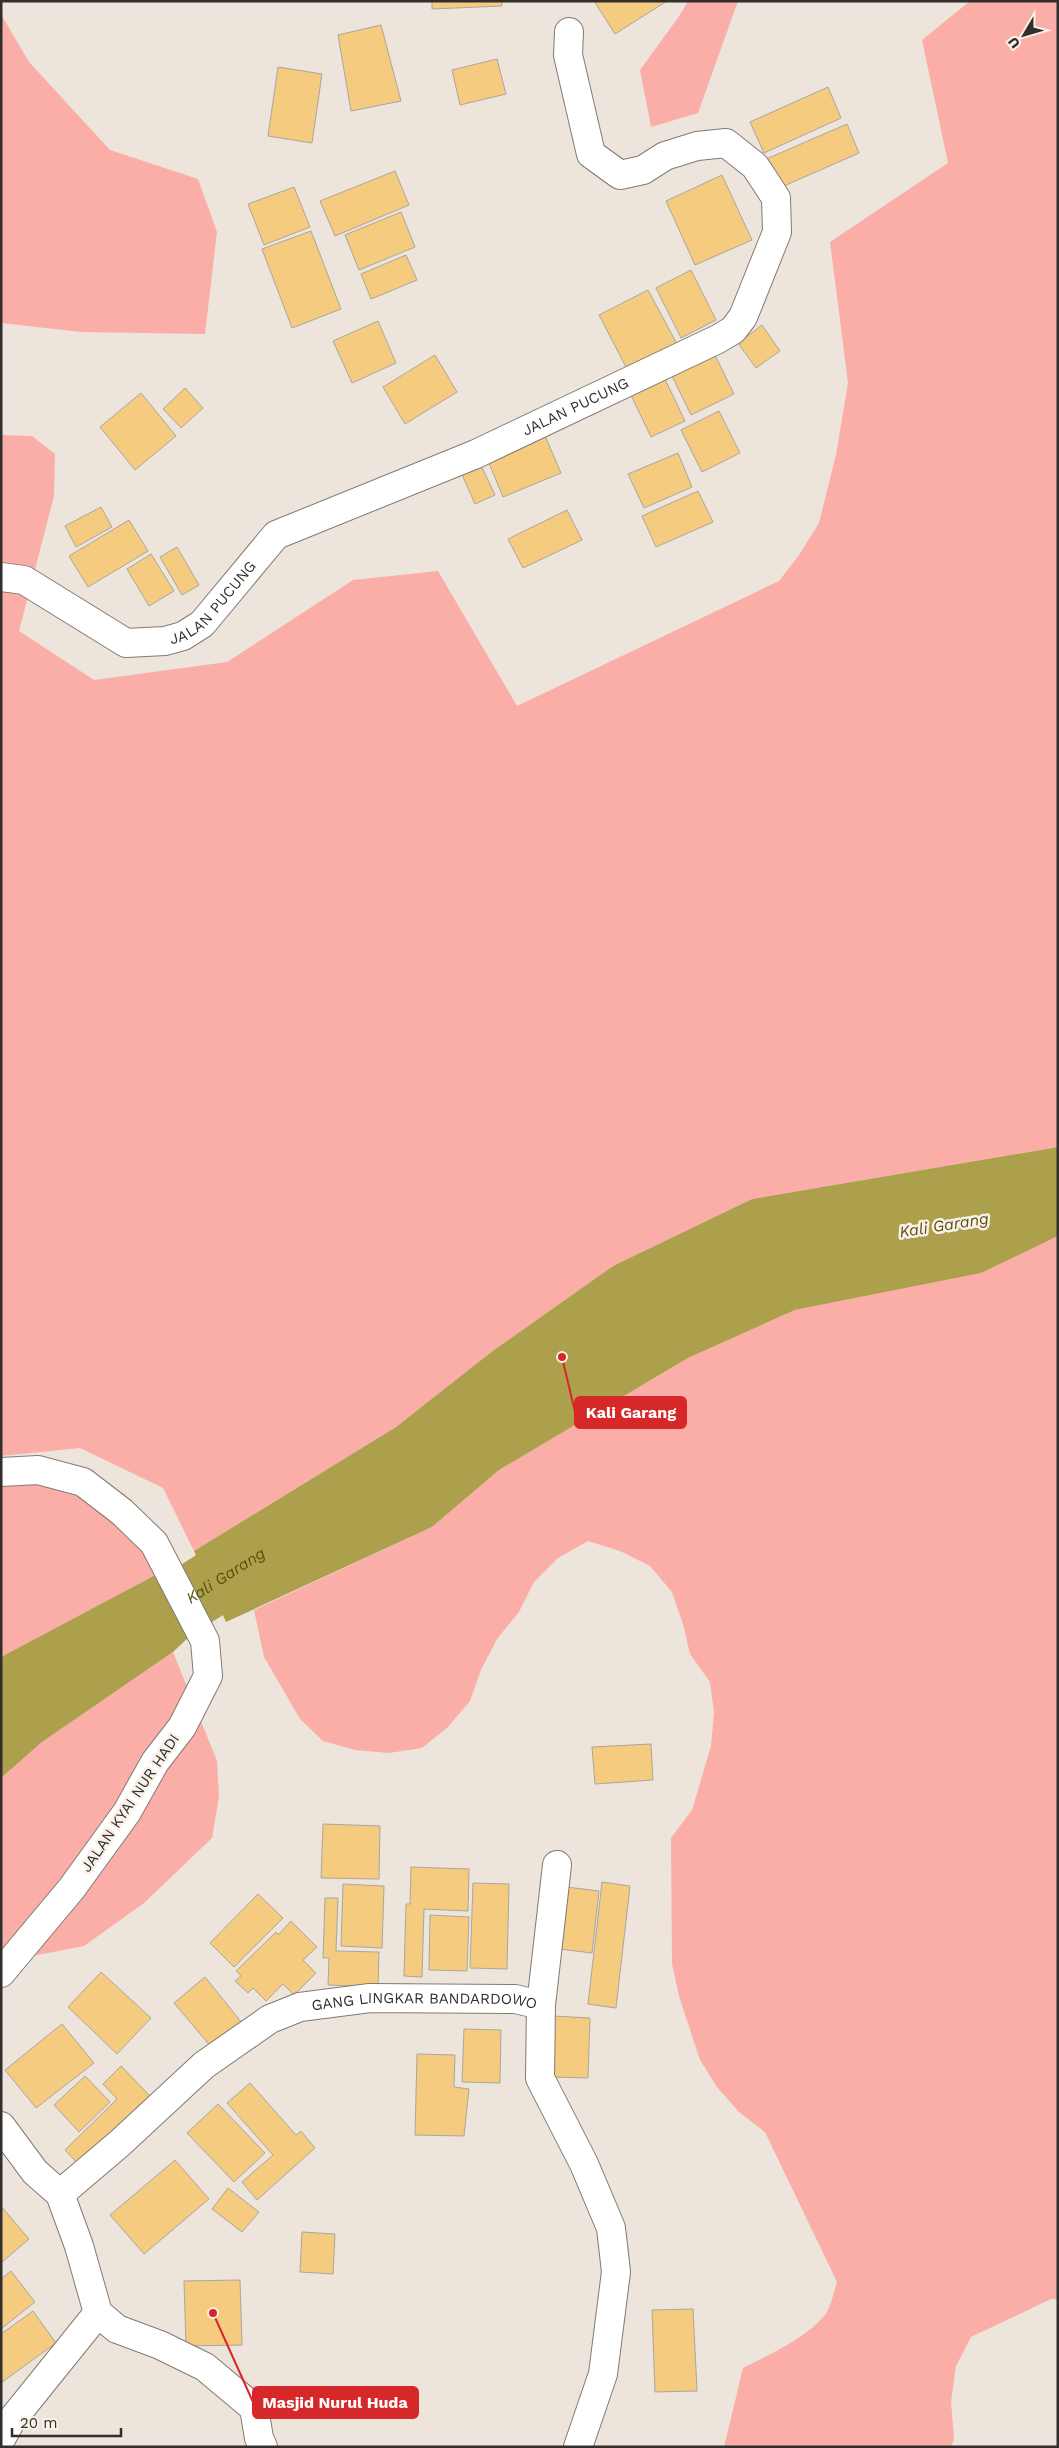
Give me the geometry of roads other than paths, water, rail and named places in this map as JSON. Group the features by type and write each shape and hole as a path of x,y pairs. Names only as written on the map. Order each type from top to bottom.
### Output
{"street":[{"name":"JALAN PUCUNG","path":"1,577 24,580 126,643 165,641 183,636 202,624 276,535 476,454 718,339 733,330 742,317 777,232 776,198 755,166 726,143 697,146 665,156 643,170 620,175 591,154 568,55 568,32"},
{"name":"JALAN KYAI NUR HADI","path":"1,1472 38,1470 83,1482 122,1512 154,1542 205,1641 208,1676 182,1727 155,1762 127,1812 72,1888 1,1973"},
{"path":"540,2005 556,1865"},
{"name":"GANG LINGKAR BANDARDOWO","path":"60,2194 120,2144 204,2066 270,2019 293,2010 370,1998 515,1998 540,2005 540,2078 584,2164 611,2228 616,2272 602,2374 578,2447"},
{"path":"1,2126 35,2172 60,2194 79,2246 98,2313 117,2329 160,2345 205,2367 254,2408 259,2438 263,2447"},
{"path":"1,2439 11,2421 98,2313"}],"water":[{"path":"1058,1147 1058,1236 981,1273 795,1310 688,1358 499,1470 432,1527 226,1622 194,1551 396,1427 490,1353 613,1266 752,1199"},
{"path":"161,1572 192,1634 173,1652 42,1742 1,1778 1,1657"}],"waterway":[{"name":"Kali Garang","path":"1,1718 285,1537"}],"place":[{"name":"Kali Garang","path":"562,1357"},
{"name":"Masjid Nurul Huda","path":"213,2313"}]}
